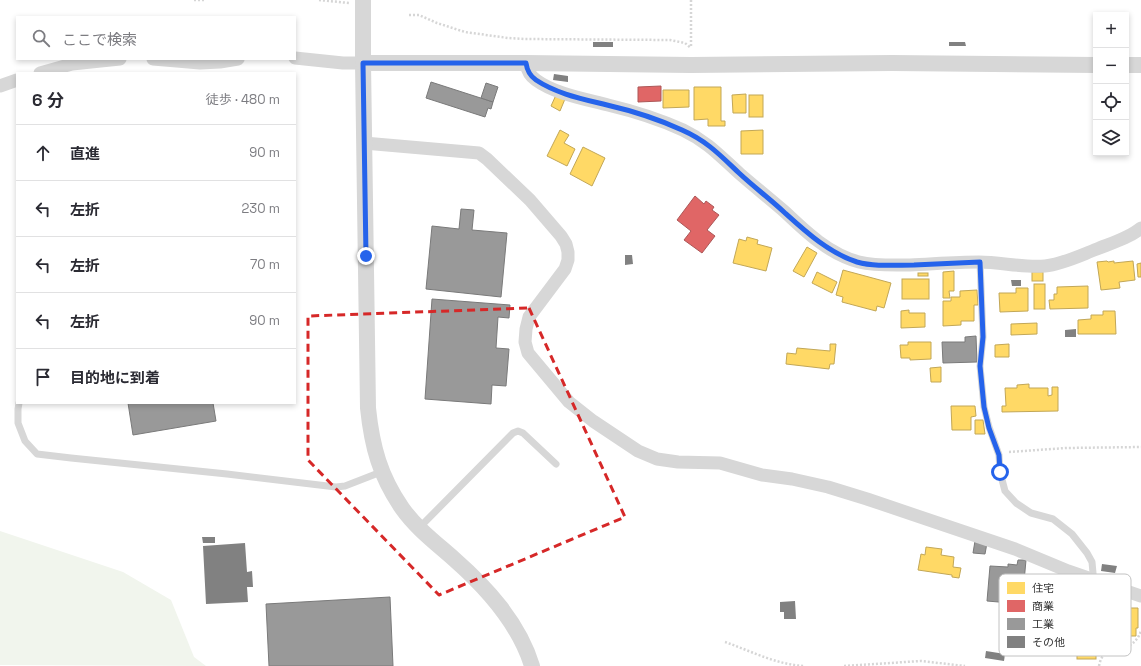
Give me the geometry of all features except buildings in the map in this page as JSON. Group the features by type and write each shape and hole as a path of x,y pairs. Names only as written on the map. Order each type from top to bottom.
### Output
{"street":[{"path":"363,2 368,408 373,442 381,472 403,509 420,528 477,579 495,599 509,619 532,666"},
{"path":"296,58 343,63 691,65 900,63 1093,65"},
{"path":"44,72 72,64 110,60"},
{"path":"166,60 200,63 232,60"},
{"path":"526,63 526,68 529,73 543,84 571,96 609,105 661,121 696,136 710,146 815,239 846,258 871,265 980,262 1046,266 1062,262 1118,241 1141,228"},
{"path":"1129,65 1141,65"},
{"path":"0,86 16,80"},
{"path":"364,143 479,153 530,200 561,236 566,244 568,260 565,269 529,317 525,342 528,354 569,402 593,421 638,451 657,459 678,462 720,463 762,475 792,479 828,487 1015,550 1077,574"},
{"path":"1131,593 1141,596"}],"lane":[{"path":"980,262 983,337 980,366 984,407 989,428 999,455 1000,472 1005,491 1016,503 1031,512 1053,519 1072,534 1092,562 1093,574"},
{"path":"19,404 18,423 25,441 37,454 336,487 345,486 381,472"},
{"path":"420,528 513,433 518,431 523,433 556,464"}],"path":[{"path":"194,0 206,0"},
{"path":"319,0 363,2"},
{"path":"691,0 691,65"},
{"path":"409,15 419,15 436,23 465,32 508,38 670,40 684,42 691,48"},
{"path":"999,455 1010,452 1066,448 1141,447"},
{"path":"1131,645 1135,642 1141,631"},
{"path":"725,642 778,661 795,666 805,666"},
{"path":"1099,666 1100,661 1104,656"},
{"path":"844,666 866,666 920,661 965,666"}],"highlighted area":[{"path":"529,308 625,517 439,595 308,460 308,316"}],"shaded area":[{"path":"0,531 123,572 171,600 194,657 206,666 0,665"}],"route":[{"path":"366,256 363,63 526,63 526,68 529,73 543,84 571,96 609,105 667,123 696,136 710,146 800,227 815,239 846,258 871,265 980,262 983,337 980,366 984,407 989,428 999,455 1000,472"}]}
